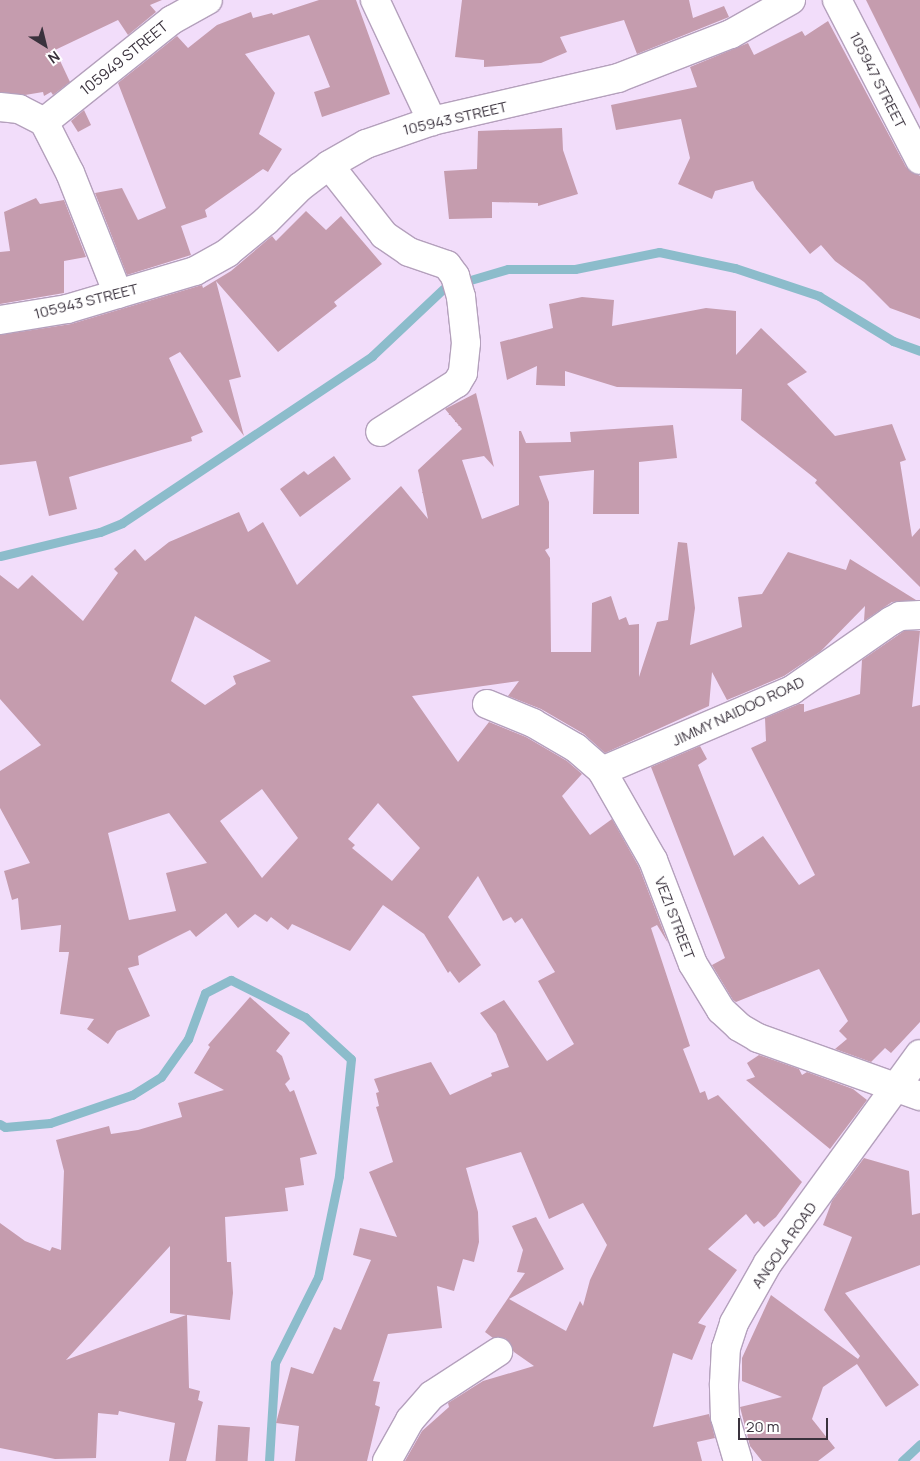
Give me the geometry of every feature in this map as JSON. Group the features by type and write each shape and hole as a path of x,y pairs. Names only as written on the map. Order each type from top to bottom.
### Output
{"street":[{"name":"105949 STREET","path":"44,122 172,20 208,0"},
{"path":"375,0 432,120"},
{"name":"105943 STREET","path":"0,320 67,309 195,271 227,253 266,221 300,187 329,165 366,144 432,120 535,99 618,78 724,38 791,0"},
{"name":"105947 STREET","path":"837,0 920,160"},
{"path":"0,107 19,109 44,122 70,173 118,294"},
{"path":"329,165 384,235 409,252 447,266 455,276 461,297 466,343 462,373 457,383 380,432"},
{"name":"JIMMY NAIDOO ROAD","path":"602,771 792,690 891,621 900,616 920,615"},
{"name":"VEZI STREET","path":"487,704 533,723 576,748 602,771 653,860 693,964 721,1010 739,1028 758,1038 909,1092"},
{"name":"ANGOLA ROAD","path":"732,1459 725,1417 724,1384 726,1348 734,1323 768,1263 909,1092 920,1054"},
{"path":"387,1461 410,1420 432,1395 498,1352"}],"building":[{"path":"0,0 162,0 150,5 156,12 128,35 118,20 55,50 70,82 53,95 51,92 44,96 43,92 25,95 0,92"},
{"path":"319,0 356,0 390,94 322,117 314,92 330,87 309,35 245,54 275,93 259,134 282,149 268,172 263,169 205,210 207,217 181,226 191,255 127,275 95,193 122,188 138,220 166,208 118,83 177,36 188,48 217,25 251,12 253,18 272,13 273,15"},
{"path":"462,0 689,0 693,18 724,6 729,17 637,54 624,20 560,37 567,52 541,63 484,67 484,60 455,57"},
{"path":"866,0 920,0 920,109"},
{"path":"828,21 906,167 920,176 920,319 890,308 864,282 835,261 821,245 810,254 756,189 753,181 715,191 712,199 678,184 690,158 681,119 616,130 611,105 697,87 690,67 748,43 754,55 802,31 805,36"},
{"path":"84,110 91,125 78,132 71,121"},
{"path":"562,128 563,150 578,194 538,206 538,203 492,202 492,218 449,219 444,171 477,169 478,131"},
{"path":"36,198 40,204 64,200 86,257 64,261 64,293 0,304 0,252 10,251 4,212"},
{"path":"306,211 326,230 341,216 382,264 334,302 337,306 278,352 216,281 241,377 229,380 244,436 180,352 169,358 203,432 191,437 192,441 69,477 77,509 49,516 36,461 0,465 0,335 71,324 202,285 203,288 231,271 272,236 276,241"},
{"path":"582,297 614,300 612,326 706,308 736,311 736,355 761,328 807,372 787,384 835,436 892,424 906,460 900,462 912,537 920,528 920,587 815,483 817,480 741,420 742,389 617,387 565,371 565,386 536,385 537,366 507,380 500,342 553,328 549,304"},
{"path":"476,393 494,467 484,456 462,460 482,519 519,505 519,431 521,431 526,443 571,442 570,432 673,425 677,458 639,462 639,514 593,514 594,470 539,476 549,502 549,548 545,550 550,558 551,652 591,652 592,603 611,596 619,620 626,617 629,625 639,624 639,677 657,622 668,620 678,542 687,543 695,608 690,645 742,627 738,597 762,594 788,552 846,570 850,559 916,600 892,602 864,621 865,606 821,651 784,676 727,700 712,672 709,706 605,753 584,734 541,709 508,696 519,681 412,696 458,762 489,722 526,737 567,761 582,774 562,796 590,835 612,819 639,867 668,943 657,925 651,928 690,1046 683,1049 700,1093 705,1091 708,1100 718,1095 802,1182 776,1217 764,1227 758,1221 754,1224 746,1214 708,1249 737,1270 698,1323 706,1326 692,1360 673,1353 653,1427 709,1414 715,1438 697,1442 702,1461 405,1461 422,1431 449,1407 448,1403 483,1381 534,1366 514,1352 505,1338 493,1338 485,1332 525,1273 517,1272 523,1250 512,1226 536,1217 564,1269 509,1299 566,1331 580,1301 583,1306 590,1280 607,1245 583,1203 549,1219 521,1152 466,1168 478,1212 479,1242 474,1262 463,1259 454,1291 437,1286 442,1328 388,1334 373,1381 380,1382 375,1405 380,1407 367,1461 295,1461 299,1426 276,1423 291,1367 313,1374 334,1327 341,1330 371,1260 353,1255 360,1228 397,1237 369,1172 393,1162 376,1107 379,1106 376,1093 379,1092 374,1079 431,1062 450,1095 492,1076 491,1073 509,1067 496,1034 480,1013 504,1000 547,1061 574,1044 538,981 555,972 522,918 515,923 511,917 503,921 478,876 448,917 481,965 459,983 450,971 448,973 424,934 383,905 350,951 292,924 288,930 271,917 267,922 255,914 238,928 226,913 196,937 190,930 138,956 139,965 128,968 150,1016 117,1031 108,1044 87,1029 94,1019 60,1014 69,952 59,952 61,925 21,930 18,898 12,900 4,871 30,863 0,808 0,771 41,745 0,699 0,575 18,589 32,575 83,621 118,573 114,569 135,549 145,561 169,542 239,512 248,532 263,522 297,585 401,486 428,519 418,470 462,429 445,409","holes":["195,616 271,661 233,676 236,684 205,705 171,681","262,789 298,838 262,878 220,821","378,803 420,848 392,881 352,848 355,845 348,839","169,813 207,863 166,873 176,911 129,920 108,833"]},
{"path":"334,456 351,479 300,517 280,489 304,471 308,475"},
{"path":"904,631 920,631 912,707 920,705 920,1022 891,1053 885,1048 871,1062 835,1049 847,1039 839,1031 848,1021 819,969 736,1002 733,1000 707,957 712,965 725,958 651,767 700,746 707,759 698,765 734,856 763,836 799,885 815,875 751,748 766,741 765,718 799,704 804,704 804,712 860,694 862,660"},
{"path":"250,997 290,1033 276,1051 282,1056 290,1079 285,1084 290,1092 294,1090 317,1154 300,1158 304,1185 285,1188 288,1211 225,1217 227,1262 231,1262 233,1293 230,1320 187,1315 189,1388 200,1391 198,1400 203,1402 186,1461 169,1461 175,1423 119,1411 118,1415 98,1413 96,1458 55,1459 0,1448 0,1223 25,1241 50,1251 52,1247 61,1250 64,1171 56,1140 109,1126 111,1134 138,1130 182,1117 178,1103 224,1090 194,1073 210,1047 208,1045","holes":["170,1246 170,1313 186,1315 66,1360"]},
{"path":"759,1055 799,1069 802,1075 807,1072 853,1089 867,1100 830,1149 746,1080 755,1077 747,1063"},
{"path":"864,1158 909,1171 912,1215 920,1213 920,1265 845,1293 919,1385 886,1407 857,1364 823,1387 812,1419 835,1448 818,1461 762,1461 750,1446 740,1407 782,1397 742,1381 742,1358 771,1295 858,1359 860,1356 824,1310 852,1237 823,1225 832,1201"},
{"path":"218,1425 250,1427 248,1461 215,1461"}],"waterway":[{"path":"467,281 508,269 575,269 659,252 735,268 819,296 893,341 920,351"},
{"path":"0,556 100,532 122,523 372,356 443,289"},
{"path":"0,1124 5,1127 50,1123 132,1095 161,1077 188,1039 205,993 231,980 305,1017 351,1059 339,1176 318,1277 275,1363 269,1461"},
{"path":"902,1461 920,1444"}]}
